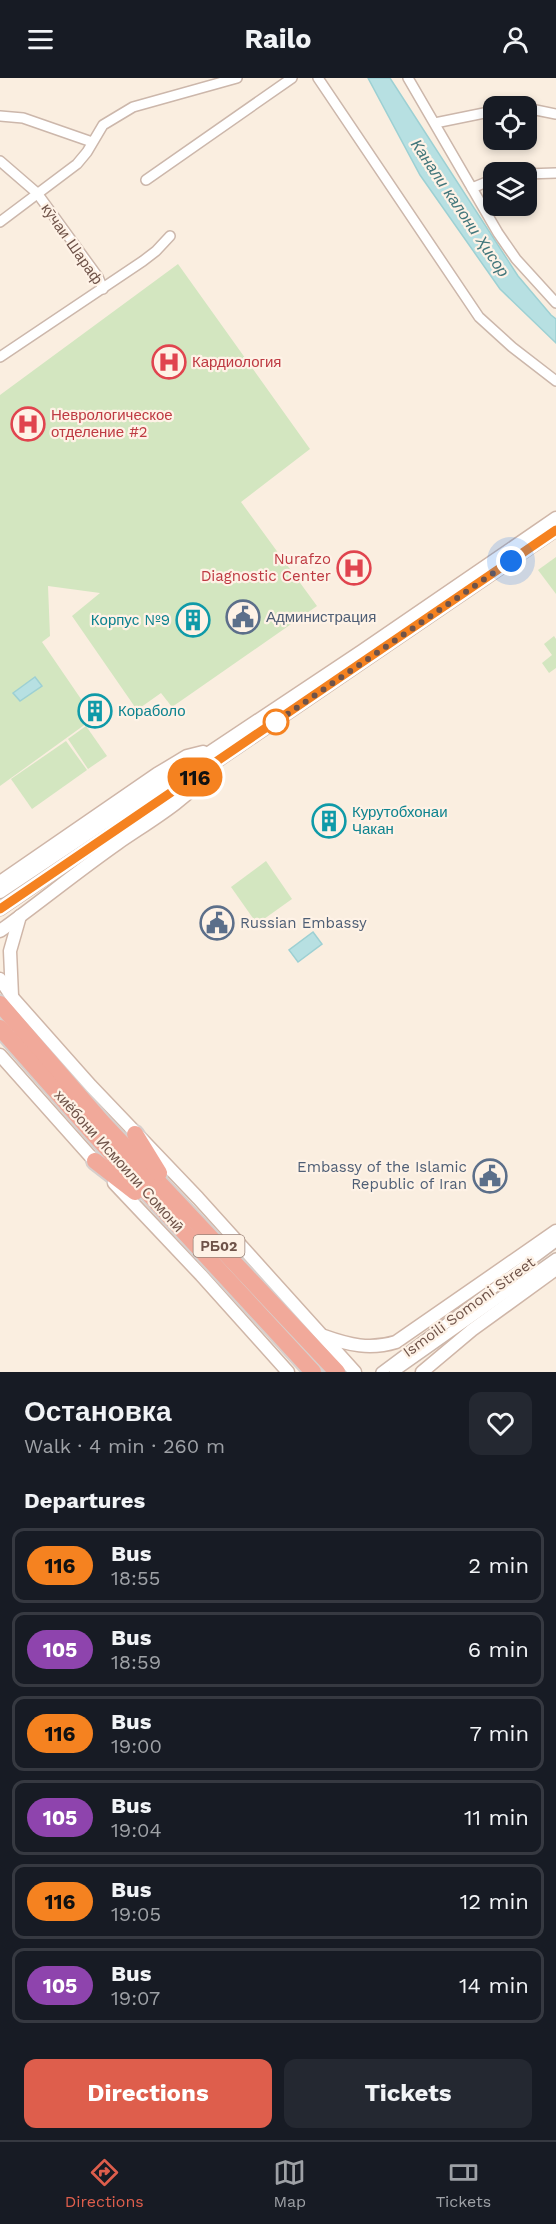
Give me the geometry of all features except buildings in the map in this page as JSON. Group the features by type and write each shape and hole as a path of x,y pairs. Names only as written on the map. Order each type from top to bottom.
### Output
{"highway":[{"name":"хиёбони Исмоили Сомонӣ","path":"6,1001 96,1126"},
{"name":"хиёбони Исмоили Сомонӣ","path":"0,1028 96,1126 173,1210 313,1372"},
{"path":"135,1134 173,1210"},
{"path":"95,1161 173,1210"},
{"name":"РБ02","path":"173,1210 337,1372"}],"main road":[{"path":"0,909 215,755 556,518"},
{"path":"0,892 215,755 556,530"},
{"path":"0,882 157,774 187,756 215,755"},
{"path":"0,931 197,787 215,755"},
{"path":"0,870 22,866"},
{"path":"6,1001 10,951 20,916"},
{"path":"0,980 6,1001 198,1198 355,1372"},
{"path":"0,1054 286,1371"},
{"path":"321,1335 360,1347 381,1347 396,1342 556,1231"},
{"path":"422,1372 472,1330 556,1269"}],"street":[{"path":"0,222 76,164 87,152 103,125 133,107 237,78"},
{"path":"146,180 292,78"},
{"path":"318,78 479,316 512,347 556,381"},
{"path":"408,78 516,259 556,303"},
{"path":"537,110 556,114"},
{"path":"435,123 483,113"},
{"path":"0,116 23,118 92,142"},
{"name":"кӯчаи Шараф","path":"0,161 37,193 92,268 103,289 3,355 0,343"},
{"path":"537,174 556,173"},
{"path":"472,188 483,184"},
{"path":"103,289 156,251 170,236"},
{"name":"Ismoili Somoni Street","path":"394,1372 499,1292 556,1242"},
{"name":"Ismoili Somoni Street","path":"381,1372 499,1292 556,1258"}],"green space":[{"path":"178,264 310,449 241,502 317,606 172,707 161,693 137,710 72,616 100,593 48,586 50,636 42,642 94,718 0,786 0,395"},
{"path":"556,557 556,594 538,570"},
{"path":"554,636 556,639 556,668 549,673 542,663 552,655 544,644"},
{"path":"86,726 107,756 88,769 68,739"},
{"path":"66,741 87,770 32,809 11,779"},
{"path":"266,861 292,899 257,924 231,887"}],"water":[{"name":"Канали калони Ҳисор","path":"368,78 390,78 518,276 556,319 556,343 500,289 420,175"},
{"path":"35,677 42,686 20,701 13,693"},
{"path":"313,932 322,944 298,962 289,950"}],"bus line":[{"name":"116","path":"0,909 556,530"}],"place":[{"name":"Кардиология","path":"169,362"},
{"name":"Неврологическое отделение #2","path":"28,424"},
{"name":"Nurafzo Diagnostic Center","path":"354,568"},
{"name":"Администрация","path":"243,617"},
{"name":"Корпус №9","path":"193,620"},
{"name":"Кораболо","path":"95,711"},
{"name":"Курутобхонаи Чакан","path":"329,821"},
{"name":"Russian Embassy","path":"217,923"},
{"name":"Embassy of the Islamic Republic of Iran","path":"490,1176"}],"route":[{"path":"276,722 273,724 511,561"}]}
